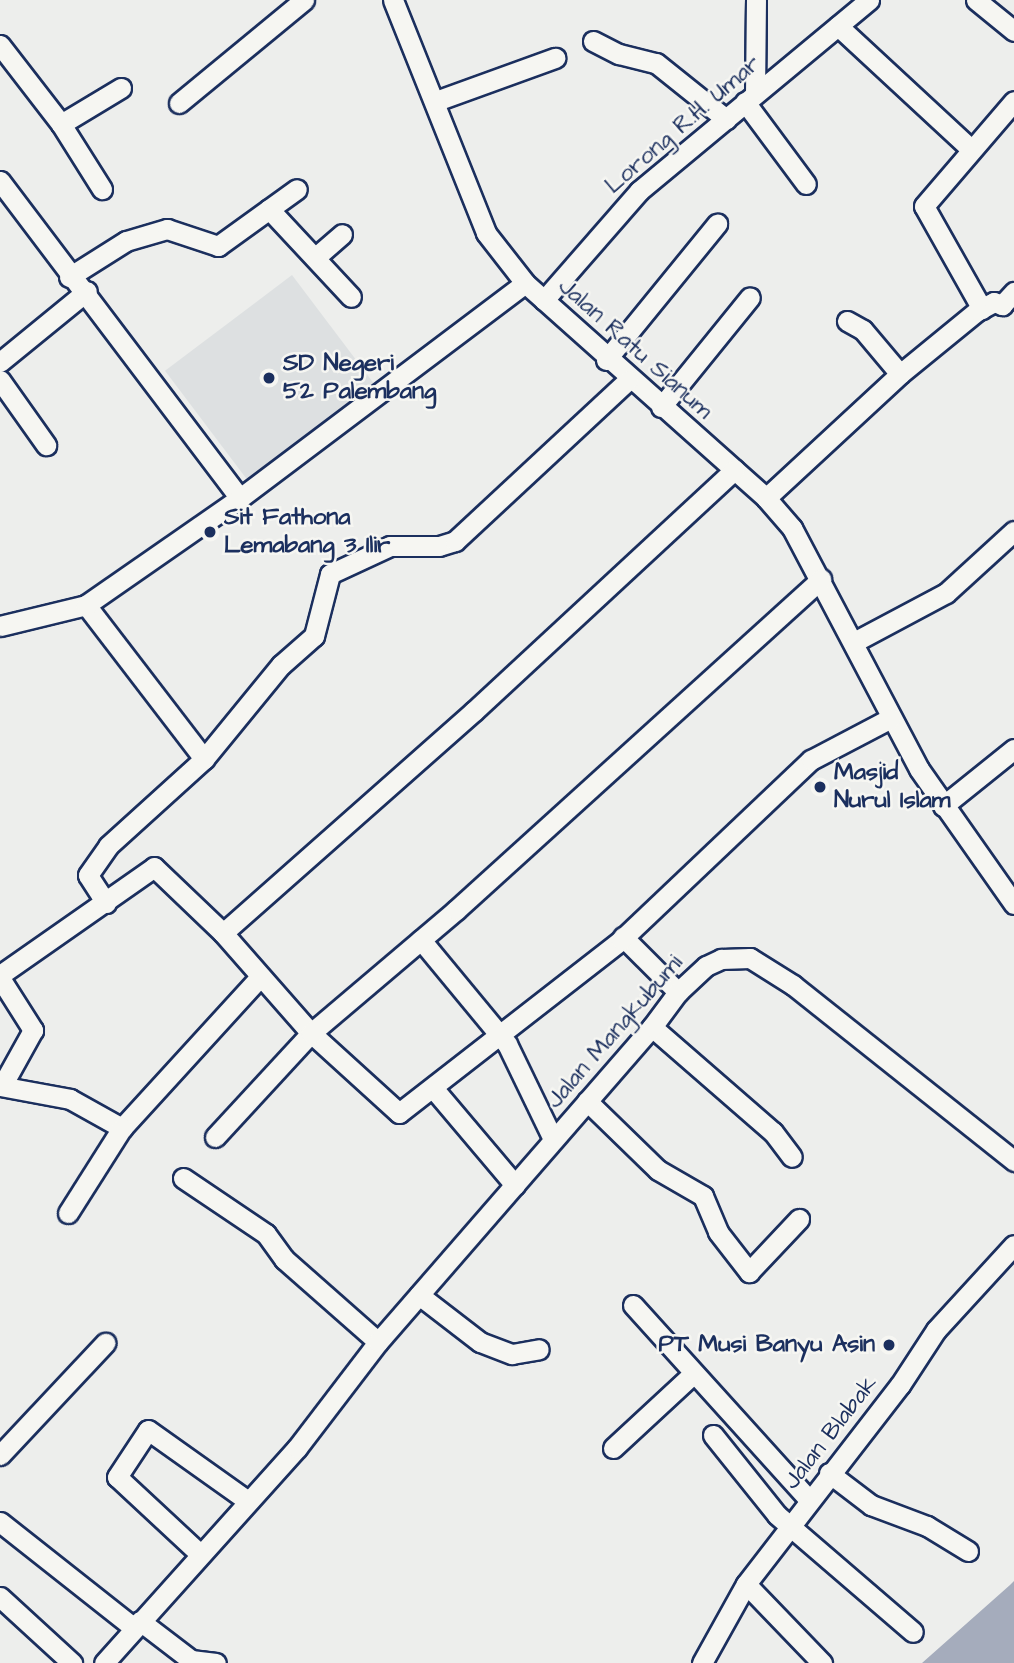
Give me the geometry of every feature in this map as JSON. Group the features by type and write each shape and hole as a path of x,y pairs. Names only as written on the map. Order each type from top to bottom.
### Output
{"street":[{"path":"179,103 304,0"},
{"path":"393,0 436,101 486,233 525,283"},
{"path":"756,0 750,98 806,184"},
{"name":"Lorong R.H. Umar","path":"544,300 639,191 869,0"},
{"path":"976,0 1014,31"},
{"path":"838,26 971,149"},
{"path":"593,41 619,54 656,64 726,118"},
{"path":"0,45 61,124 102,189"},
{"path":"436,101 555,58"},
{"path":"61,124 121,88"},
{"path":"982,309 924,206 1014,102"},
{"path":"0,181 69,277 88,291 240,498"},
{"path":"69,277 126,241 167,229 218,246 297,189"},
{"path":"270,209 317,256 351,296"},
{"path":"606,360 717,224"},
{"path":"317,256 342,234"},
{"name":"Jalan Ratu Sianum","path":"0,625 86,605 240,498 525,283 628,380 766,498 792,528 855,642 891,718 943,806 1014,904"},
{"path":"0,362 88,291"},
{"path":"661,407 750,297"},
{"path":"766,498 900,374 982,309 995,302 1010,306"},
{"path":"847,321 863,330 900,374"},
{"path":"0,380 46,446"},
{"path":"106,903 88,875 108,846 204,759 281,666 317,633 325,580 330,573 390,545 439,546 455,541 628,380"},
{"path":"223,933 474,712 734,470"},
{"path":"855,642 946,593 1014,531"},
{"path":"215,1137 311,1033 421,940 821,579"},
{"path":"86,605 204,759"},
{"path":"122,1128 70,1098 1,1086 33,1030 0,976 154,867 223,933 311,1033 395,1112 402,1112 623,937 811,760 891,718"},
{"path":"943,806 1014,749"},
{"path":"623,937 678,992"},
{"path":"421,940 511,1050 553,1139"},
{"name":"Jalan Mangkubumi","path":"104,1663 297,1448 378,1342 652,1027 678,992 706,966 721,959 750,958 793,985 1014,1161"},
{"path":"68,1213 122,1128 260,977"},
{"path":"652,1027 773,1132 792,1157"},
{"path":"433,1088 515,1185"},
{"path":"587,1101 658,1170 703,1196 718,1232 748,1272 799,1219"},
{"path":"183,1178 266,1234 284,1259 378,1342"},
{"name":"Jalan Blabak","path":"702,1663 746,1584 790,1524 900,1385 936,1331 1014,1245"},
{"path":"419,1296 480,1342 512,1354 539,1349"},
{"path":"633,1305 808,1500"},
{"path":"0,1455 106,1343"},
{"path":"613,1448 695,1373"},
{"path":"200,1554 117,1477 148,1430 248,1501"},
{"path":"713,1436 768,1506 913,1632"},
{"path":"829,1473 871,1506 927,1527 968,1551"},
{"path":"0,1522 137,1625 191,1660 216,1663"},
{"path":"746,1584 822,1663"},
{"path":"0,1597 72,1663"}],"shaded area":[{"name":"SD Negeri 52 Palembang","path":"292,275 374,384 247,479 165,371"}],"water":[{"path":"1014,1581 1014,1663 922,1663 1010,1585"}],"place":[{"name":"SD Negeri 52 Palembang","path":"269,378"},
{"name":"Sit Fathona Lemabang 3 Ilir","path":"210,532"},
{"name":"Masjid Nurul Islam","path":"820,787"},
{"name":"PT Musi Banyu Asin","path":"889,1345"}]}
